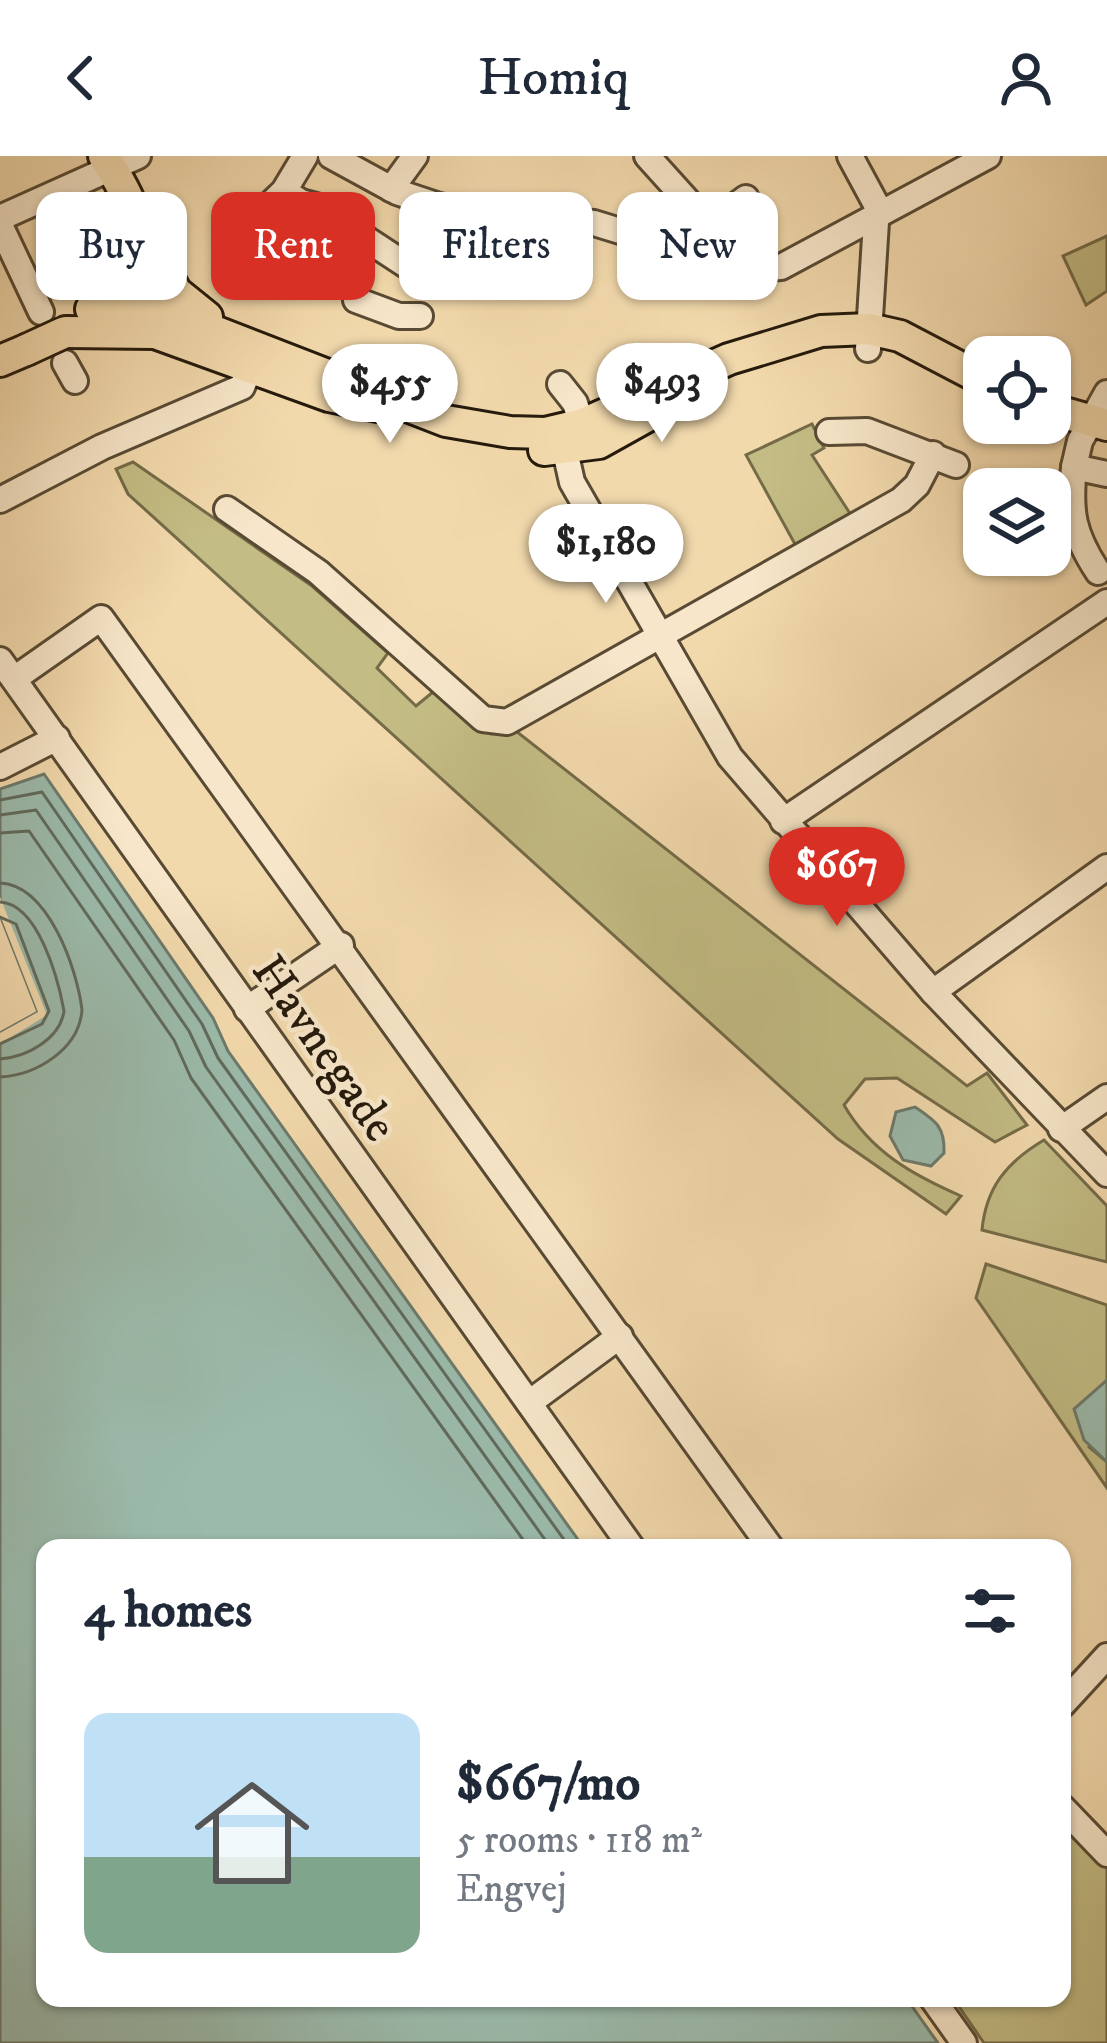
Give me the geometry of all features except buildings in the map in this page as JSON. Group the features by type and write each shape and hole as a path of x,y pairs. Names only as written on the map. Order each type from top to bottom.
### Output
{"main road":[{"path":"111,162 125,192"},
{"path":"104,306 124,255 111,162"},
{"path":"62,344 111,300"},
{"path":"186,300 249,351"},
{"path":"104,306 160,310 249,351 446,421 574,437 790,339 916,342 963,370"},
{"path":"0,362 62,344 154,333 249,351"}],"street":[{"path":"304,156 292,196 316,206 399,260"},
{"path":"331,156 391,189 478,215 594,223 617,230"},
{"path":"391,189 415,156"},
{"path":"647,156 678,192"},
{"path":"850,156 873,196 877,219 869,339"},
{"path":"778,267 877,219 988,156"},
{"path":"62,344 0,221 111,162"},
{"path":"356,300 399,316 420,316"},
{"path":"0,500 242,387 249,351"},
{"path":"560,384 574,437 569,477 730,757 933,992 1107,1174"},
{"path":"1098,572 1076,539 1069,514 1074,467 1099,423 1107,393"},
{"path":"227,509 318,572 482,719 507,722 901,500 945,459 867,431 829,432"},
{"path":"1074,467 1107,474"},
{"path":"783,821 1107,602"},
{"path":"7,670 101,618 765,1539"},
{"name":"Havnegade","path":"7,670 626,1539"},
{"path":"0,767 57,738"},
{"path":"933,992 1107,867"},
{"path":"247,1010 340,945"},
{"path":"1060,1130 1107,1097"},
{"path":"529,1403 620,1336"},
{"path":"1071,1696 1107,1656"},
{"path":"1071,1816 1107,1854"},
{"path":"938,2007 964,2043"}],"shaded area":[{"path":"1107,236 1107,291 1086,305 1063,256"},
{"path":"812,424 824,448 812,455 851,515 796,546 746,455"},
{"path":"133,462 312,586 388,653 377,668 416,706 433,692 491,734 516,731 967,1086 987,1073 1027,1125 995,1142 897,1078 865,1079 844,1105 880,1149 926,1180 961,1196 946,1214 838,1139 128,494 116,469"},
{"path":"1044,1140 1107,1206 1107,1262 982,1230 988,1201 1001,1177"},
{"path":"986,1264 1107,1305 1107,1380 1089,1447 1107,1462 1107,1488 976,1298"},
{"path":"1071,1836 1107,1868 1107,2043 984,2043 959,2007 1071,2007"}],"water":[{"path":"44,774 213,1018 228,1051 578,1539 36,1539 36,2007 912,2007 938,2043 0,2043 0,1033 38,1012 0,915 0,789"},
{"path":"915,1107 934,1121 943,1137 944,1153 931,1166 903,1160 890,1136 896,1112"},
{"path":"1107,1380 1107,1462 1084,1440 1074,1409"}],"pier":[{"path":"0,897 47,1015 0,1044 0,1033 38,1012 0,915"}]}
